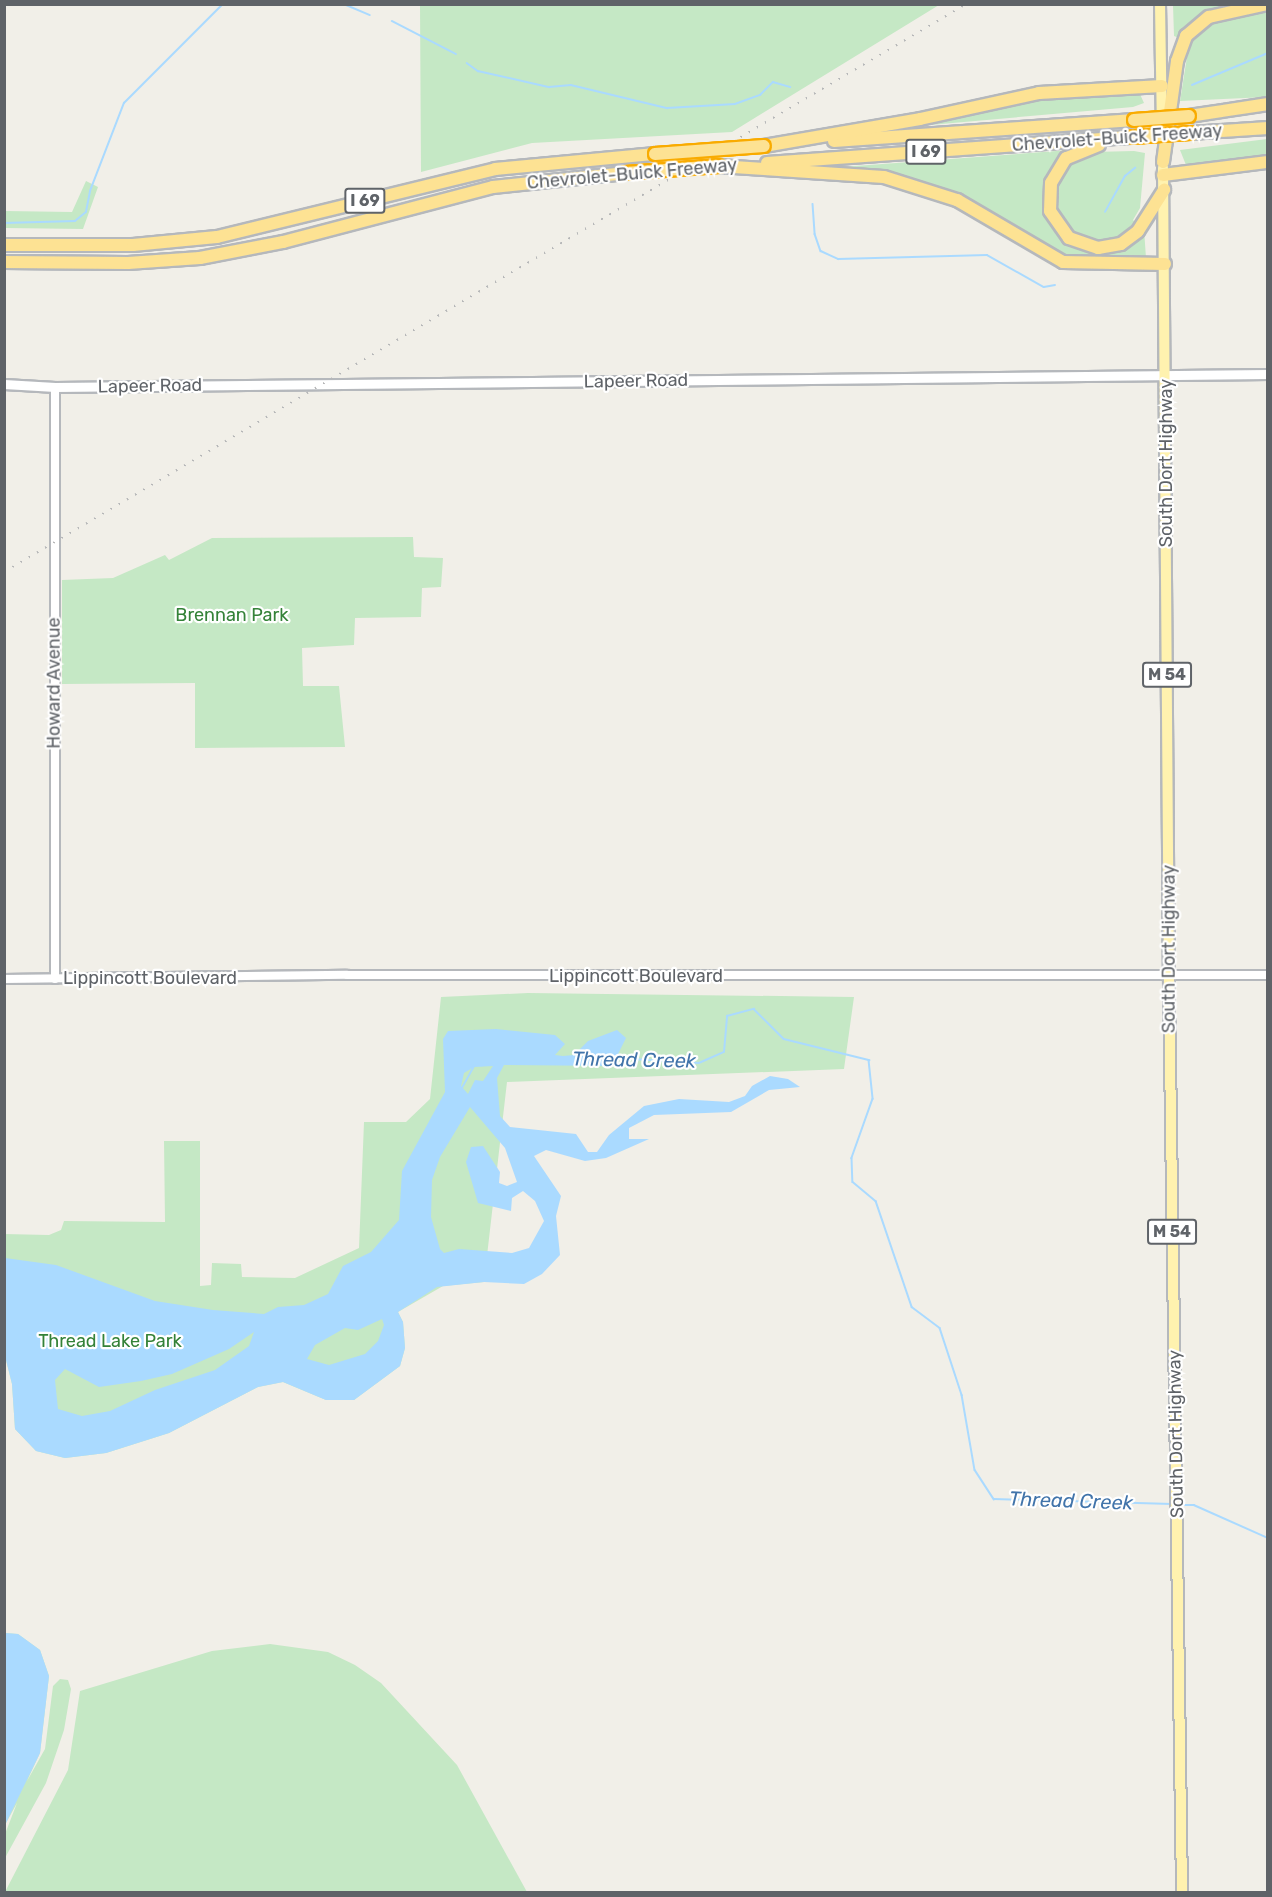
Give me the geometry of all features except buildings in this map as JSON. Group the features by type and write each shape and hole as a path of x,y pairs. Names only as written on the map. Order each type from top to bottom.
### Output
{"highway":[{"path":"1163,162 1177,61 1186,36 1209,17 1267,4"},
{"path":"764,146 920,119 1039,93 1162,86"},
{"path":"1189,116 1268,104"},
{"name":"Chevrolet-Buick Freeway","path":"4,243 156,244 217,237 495,169 655,154 1268,110"},
{"name":"Chevrolet-Buick Freeway","path":"4,262 111,263 232,253 493,187 626,173 1268,128"},
{"path":"1134,137 1085,148 1061,164 1049,189 1055,222 1069,238 1082,244 1113,246 1138,231 1164,190"},
{"path":"1163,175 1268,162"},
{"path":"719,166 848,172 897,180 957,200 1063,262 1165,264"},
{"path":"4,268 111,263"}],"main road":[{"name":"South Dort Highway","path":"1160,4 1165,264 1169,975 1179,1514 1182,1893"},
{"name":"Lapeer Road","path":"4,384 55,387 1268,374"}],"street":[{"name":"Howard Avenue","path":"55,387 55,979"},
{"name":"Lippincott Boulevard","path":"4,979 1268,975"}],"green space":[{"path":"420,4 939,5 732,132 532,143 421,172"},
{"path":"1173,5 1249,5 1220,10 1179,38 1174,36"},
{"path":"1267,9 1267,97 1180,101 1190,38 1213,21"},
{"path":"1139,92 1144,103 1133,107 907,127 1030,98"},
{"path":"1267,139 1267,157 1186,165 1180,150"},
{"path":"1070,150 1053,168 1045,187 1044,201 1055,230 1076,247 1089,251 1144,229 1146,258 1060,255 937,188 890,174 842,167"},
{"path":"1093,152 1145,153 1140,208 1133,220 1137,224 1117,240 1098,243 1073,235 1055,210 1054,190 1067,164"},
{"path":"86,181 98,187 83,229 5,228 5,211 72,212"},
{"name":"Brennan Park","path":"413,537 414,557 443,558 441,587 422,588 421,617 355,618 354,645 302,648 303,686 339,686 345,747 195,748 195,683 62,684 62,580 113,578 165,555 169,560 212,538"},
{"name":"Thread Lake Park","path":"528,993 854,997 844,1069 507,1082 484,1282 443,1286 398,1312 403,1322 405,1348 400,1366 354,1400 326,1400 283,1382 258,1387 169,1433 106,1453 65,1458 36,1451 15,1429 12,1384 5,1356 4,1234 49,1235 61,1230 64,1221 165,1222 164,1141 200,1141 200,1286 211,1285 212,1263 241,1264 242,1277 295,1278 359,1248 364,1122 406,1122 430,1099 441,997"},
{"path":"5,1633 18,1634 40,1650 49,1676 40,1753 27,1781 45,1749 53,1686 60,1679 68,1680 71,1689 64,1730 46,1783 5,1858 5,1834 17,1803 5,1825"},
{"path":"270,1644 328,1652 355,1665 381,1683 457,1765 527,1892 5,1892 68,1770 80,1691 212,1651"}],"water":[{"path":"496,1029 555,1035 565,1044 555,1055 563,1056 574,1055 588,1041 617,1030 626,1038 612,1066 504,1065 497,1078 500,1116 510,1127 576,1134 588,1152 597,1152 609,1135 644,1106 679,1099 729,1102 745,1096 752,1086 770,1076 788,1079 800,1087 769,1090 731,1112 654,1115 629,1128 629,1139 649,1139 606,1158 585,1161 546,1150 534,1156 561,1196 556,1216 560,1255 542,1274 524,1284 484,1282 437,1287 398,1312 403,1322 405,1348 400,1366 354,1400 326,1400 283,1382 258,1387 169,1433 106,1453 65,1458 36,1451 15,1429 12,1384 5,1356 5,1258 56,1265 155,1301 213,1310 264,1314 278,1307 304,1305 328,1294 343,1266 371,1252 399,1220 402,1171 445,1092 443,1039 448,1031","holes":["493,1066 483,1081 475,1080 468,1094 461,1086 464,1073 474,1067","470,1107 505,1148 517,1182 507,1186 499,1183 500,1172 483,1146 471,1147 466,1162 478,1203 511,1211 512,1198 523,1191 535,1201 544,1221 529,1248 512,1253 459,1249 444,1253 440,1249 431,1217 432,1180 440,1157","382,1319 384,1325 378,1341 365,1354 329,1365 307,1359 315,1345 345,1328 358,1330","254,1332 249,1346 215,1370 155,1390 110,1411 82,1416 58,1409 55,1380 65,1369 99,1387 172,1374 229,1349"]},
{"path":"5,1633 18,1634 40,1650 49,1676 40,1753 5,1825"}],"waterway":[{"path":"4,223 75,221 86,212 90,191 124,103 223,4"},
{"path":"344,4 370,15"},
{"path":"392,21 456,54"},
{"path":"1192,85 1268,53"},
{"path":"467,63 478,71 549,87 571,85 667,108 735,104 760,95 773,82 790,87"},
{"path":"1105,212 1125,176 1135,168"},
{"path":"813,204 815,234 821,251 838,259 987,255 1044,287 1055,285"},
{"name":"Thread Creek","path":"617,1058 699,1063 724,1052 727,1016 754,1009 784,1039 869,1060 873,1099 852,1158 853,1182 876,1201 912,1307 940,1328 962,1395 975,1470 994,1499 1172,1504"},
{"name":"Thread Creek","path":"462,1088 474,1066"},
{"name":"Thread Creek","path":"1183,1505 1194,1505 1268,1538"}],"railway":[{"path":"4,572 966,4"}]}
